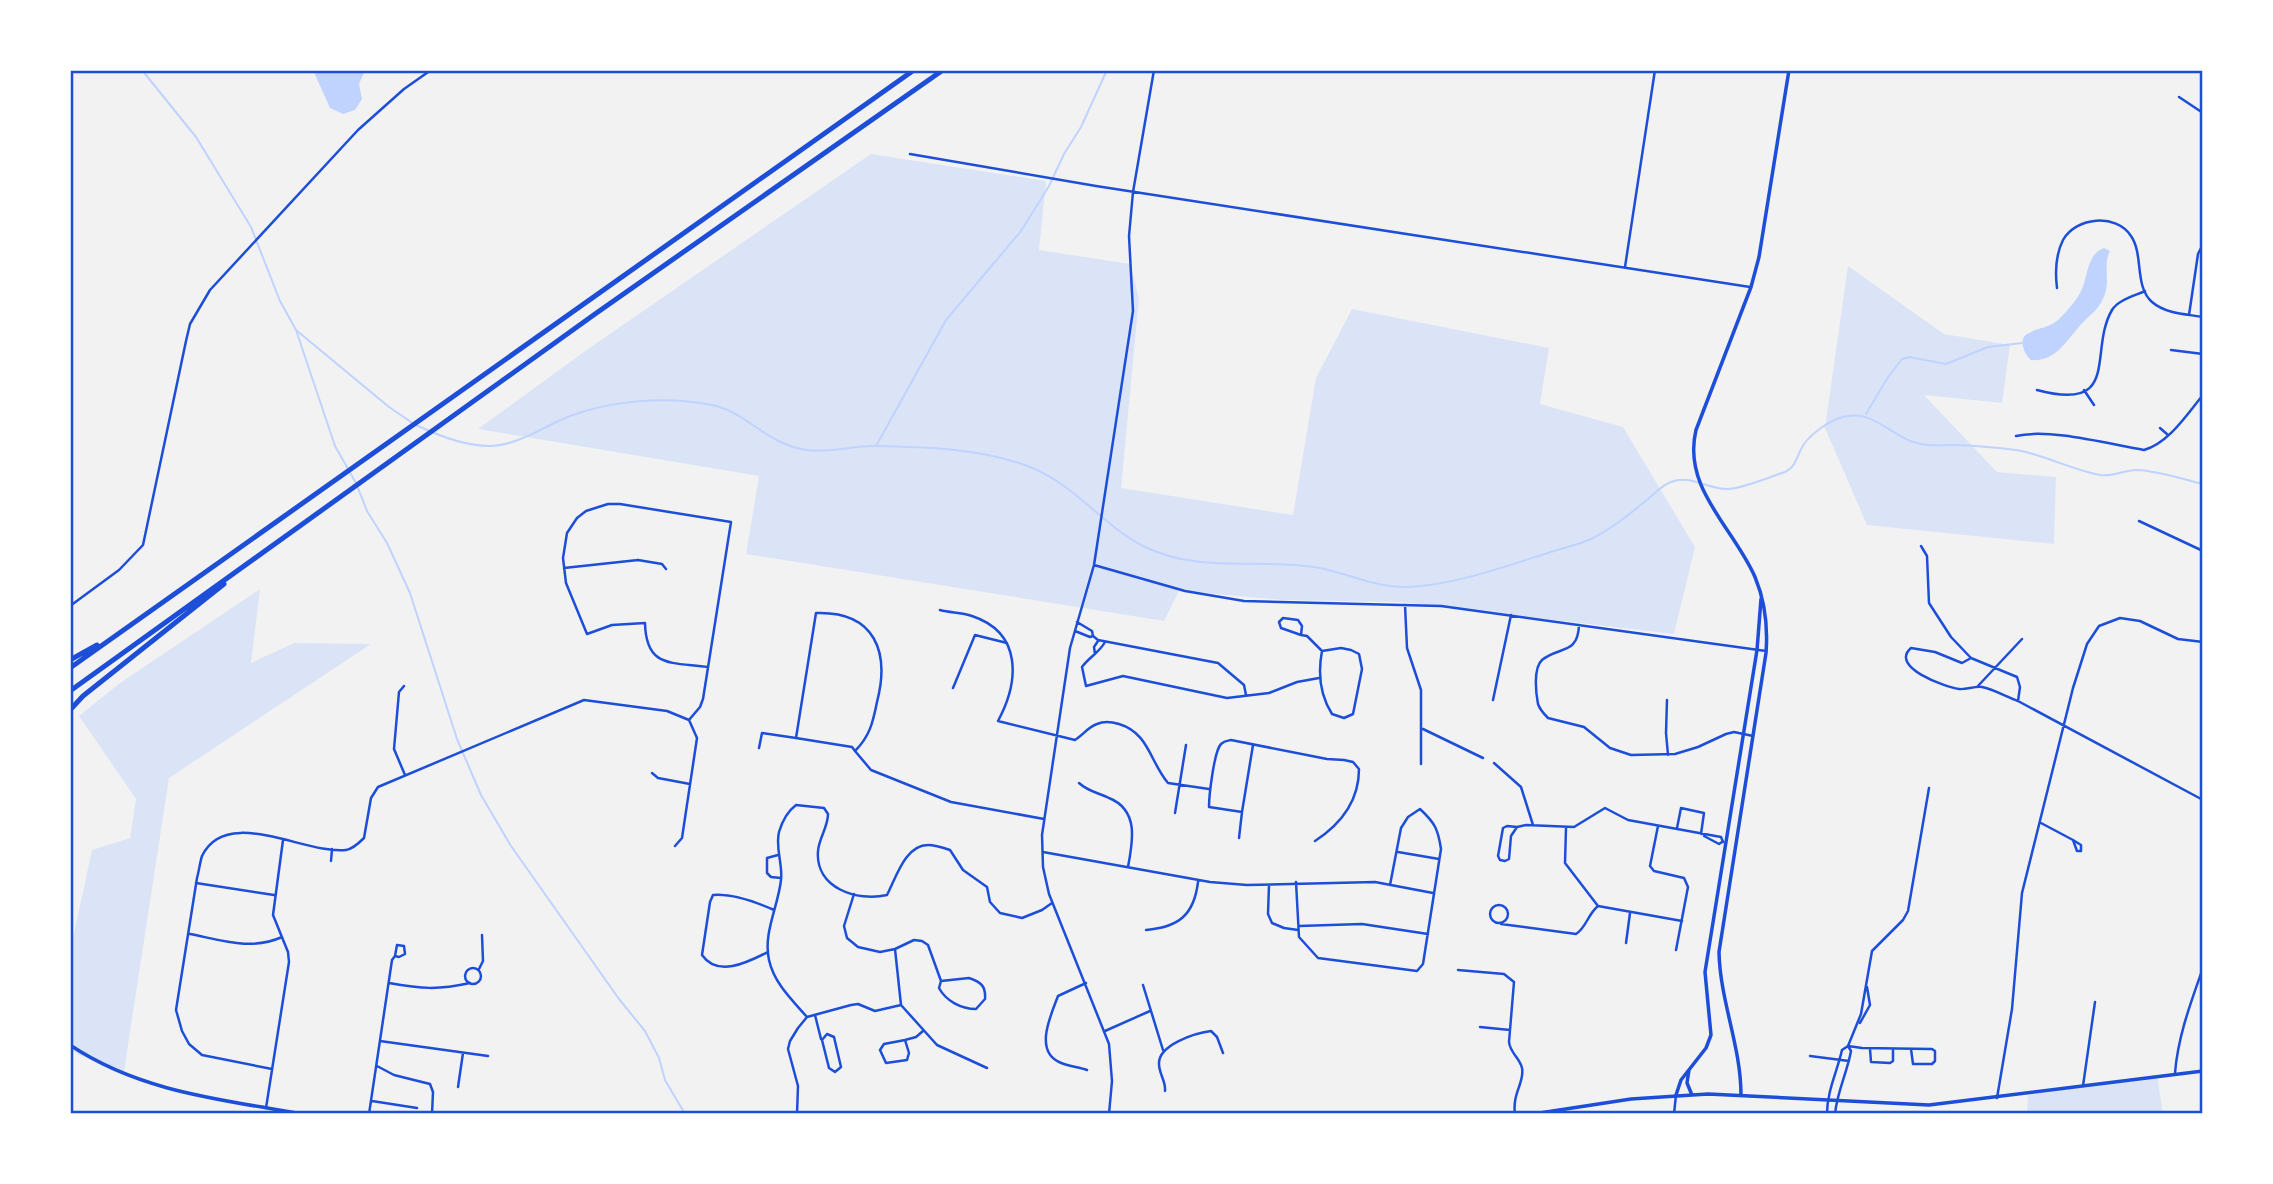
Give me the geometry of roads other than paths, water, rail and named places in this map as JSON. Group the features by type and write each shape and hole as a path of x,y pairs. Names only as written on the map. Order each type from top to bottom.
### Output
{"highway":[{"path":"70,668 914,70"},
{"path":"70,691 595,314 943,70"},
{"path":"70,710 83,696 265,551"},
{"path":"70,660 121,632"}],"street":[{"path":"70,606 119,570 144,545 190,324 210,290 369,120 404,89 431,70"},
{"path":"1109,1114 1112,1068 1105,1031 1045,881 1044,820 1070,648 1094,565 1133,312 1129,236 1133,192 1154,70"},
{"path":"1625,268 1655,70"},
{"path":"1741,1095 1740,1070 1722,990 1720,952 1766,651 1766,624 1761,594 1747,562 1699,483 1692,455 1696,430 1751,287 1767,216 1789,70"},
{"path":"2179,97 2203,113"},
{"path":"910,154 1133,192 1751,287"},
{"path":"2057,288 2060,247 2065,236 2082,222 2105,221 2122,227 2130,234 2136,245 2145,291 2153,302 2162,308 2203,317"},
{"path":"2189,315 2198,254 2203,244"},
{"path":"2036,390 2062,396 2084,390 2095,381 2113,309 2119,303 2145,291"},
{"path":"2171,350 2203,354"},
{"path":"2084,390 2094,405"},
{"path":"2016,436 2045,434 2144,450 2154,447 2168,435 2203,395"},
{"path":"2160,428 2168,435"},
{"path":"689,720 703,699 731,522 620,504 598,506 577,518 567,533 563,547 564,568 566,583 587,634 612,625 645,623 647,646 660,659 708,667"},
{"path":"2139,521 2203,551"},
{"path":"1921,546 1927,556 1929,603 1951,637 1971,658 2017,677 2020,687 2018,701"},
{"path":"564,568 638,560 662,564 666,569"},
{"path":"1094,565 1185,591 1244,601 1441,606 1766,651"},
{"path":"1674,1114 1681,1080 1706,1048 1712,1035 1705,972 1757,650 1761,594"},
{"path":"1405,605 1407,648 1421,690 1421,764"},
{"path":"940,610 979,619 992,626 1007,643 1012,657 1013,679 1008,701 998,721 1075,740 1101,722 1123,725 1136,733 1146,744 1168,783 1209,789"},
{"path":"796,738 816,613 838,615 852,620 870,633 881,653 880,690 872,727 866,740 855,751"},
{"path":"1493,700 1510,615"},
{"path":"1301,635 1302,626 1298,620 1283,618 1279,622 1281,628 1286,631 1301,635 1307,636 1322,650 1341,648 1359,654 1362,669 1353,714 1345,718 1332,714 1319,678 1322,650"},
{"path":"1997,1098 2012,1009 2022,893 2073,688 2087,644 2099,626 2120,618 2140,621 2178,639 2203,642"},
{"path":"1077,622 1092,631 1098,640 1218,663 1244,685 1246,695"},
{"path":"1579,625 1576,642 1543,659 1537,666 1538,704 1541,712 1555,721 1584,727 1620,753 1655,756 1698,747 1726,734 1753,736"},
{"path":"1075,631 1093,636"},
{"path":"953,688 975,635 1007,643"},
{"path":"1976,687 2022,639"},
{"path":"1095,654 1094,647 1098,640"},
{"path":"1105,642 1100,652 1082,667 1086,686 1123,676 1227,698 1269,693 1297,682 1319,678"},
{"path":"1971,658 1962,663 1935,652 1911,648 1905,658 1908,666 1931,678 1960,689 1982,687 2018,701 2064,728 2203,800"},
{"path":"404,686 400,692 393,742 396,757 405,775"},
{"path":"272,1069 202,1055 189,1044 176,1010 202,856 211,844 224,835 245,832 348,850 364,838 371,798 377,787 584,700 667,711 689,720 696,738 682,838 676,846"},
{"path":"1667,700 1668,755"},
{"path":"1422,729 1483,758"},
{"path":"759,748 762,733 852,747 871,770 951,802 1044,820"},
{"path":"1242,812 1209,807 1209,789 1218,747 1224,741 1231,740 1353,762 1359,769 1359,784 1345,815 1329,832 1315,841"},
{"path":"1175,813 1186,745"},
{"path":"1239,838 1253,745"},
{"path":"1494,763 1521,787 1533,825"},
{"path":"652,773 658,778 690,784"},
{"path":"1079,783 1089,792 1118,802 1129,815 1134,837 1128,867"},
{"path":"1858,1025 1872,951 1876,944 1903,920 1908,911 1929,788"},
{"path":"807,1017 780,987 769,962 766,944 781,878 779,832 793,807 802,804 824,808 828,814 818,848 820,870 832,886 854,894 879,897 887,895 907,855 927,844 950,849 963,870 987,887 990,902 1000,913 1022,918 1041,911 1052,903"},
{"path":"1517,827 1511,836 1508,859 1505,862 1500,860 1498,856 1503,828 1507,826 1566,827 1581,824 1605,808 1628,820 1721,836 1723,842 1719,844 1701,834"},
{"path":"1676,830 1681,808 1704,813 1701,834"},
{"path":"1296,882 1299,937 1318,958 1417,971 1423,964 1441,849 1439,834 1433,821 1420,809 1404,823 1390,885"},
{"path":"2041,823 2073,840"},
{"path":"1658,826 1650,866 1654,871 1681,877 1688,887 1676,950"},
{"path":"1566,827 1565,863 1598,906 1682,921"},
{"path":"267,1108 289,962 288,951 273,915 283,840"},
{"path":"331,862 332,849"},
{"path":"1043,852 1199,880 1247,885 1374,882 1433,893"},
{"path":"1398,852 1439,859"},
{"path":"779,855 767,858 767,873 771,877 781,878"},
{"path":"1146,930 1170,926 1191,910 1196,900 1199,880"},
{"path":"197,883 274,895"},
{"path":"1269,884 1268,914 1272,923 1283,928 1362,924 1428,934"},
{"path":"768,952 744,964 721,967 706,961 702,955 713,895 721,894 759,903 774,910"},
{"path":"854,894 844,926 846,938 865,950 880,952 895,949 914,940 928,945 941,981 939,988 948,1000 968,1009 976,1009 985,999 986,991 976,980 969,978 941,981"},
{"path":"1501,924 1507,919 1508,912 1504,906 1497,905 1490,916 1494,922 1501,924 1576,934 1589,914 1598,906"},
{"path":"1626,943 1630,913"},
{"path":"188,934 244,944 267,944 282,937"},
{"path":"478,970 484,961 482,935"},
{"path":"895,949 901,1005 937,1045 987,1068"},
{"path":"369,1112 395,956"},
{"path":"389,983 422,989 443,989 470,983 480,980 478,970 472,968 466,972 466,979 470,983"},
{"path":"2175,1073 2186,1015 2203,968"},
{"path":"1458,970 1504,974 1511,978 1514,987 1510,1049 1521,1063 1522,1070 1513,1100 1515,1114"},
{"path":"1086,983 1058,996 1047,1025 1046,1045 1050,1056 1060,1063 1087,1070"},
{"path":"1143,985 1163,1050"},
{"path":"1827,1114 1827,1101 1842,1050 1848,1046 1870,1005 1866,985"},
{"path":"2083,1086 2095,1002"},
{"path":"797,1114 798,1086 788,1049 798,1028 807,1017 858,1004 875,1011 901,1005"},
{"path":"1105,1031 1151,1011"},
{"path":"815,1015 829,1068 835,1072 841,1067 834,1037 827,1034 822,1040"},
{"path":"1480,1027 1510,1030"},
{"path":"905,1040 909,1053 907,1060 886,1063 880,1050 884,1044 916,1037 923,1031"},
{"path":"1166,1091 1158,1066 1163,1050 1196,1033 1211,1031 1217,1037 1223,1054"},
{"path":"380,1041 488,1056"},
{"path":"70,1045 117,1071 162,1088 303,1114"},
{"path":"1848,1046 1932,1049 1935,1051 1935,1060 1932,1063 1913,1064 1912,1049"},
{"path":"1835,1114 1836,1101 1851,1051 1848,1046"},
{"path":"1870,1048 1871,1062 1890,1063 1893,1061 1893,1049"},
{"path":"458,1087 463,1052"},
{"path":"1810,1056 1849,1061"},
{"path":"376,1066 430,1084 433,1092 432,1114"},
{"path":"1690,1068 1687,1083 1692,1094"},
{"path":"1533,1114 1631,1099 1692,1094 1929,1105 2203,1071"},
{"path":"371,1101 417,1108"}],"water":[{"path":"313,70 365,70 359,84 362,99 355,110 343,114 330,108"},
{"path":"2104,248 2110,251 2105,294 2099,305 2053,355 2031,360 2024,350 2023,338 2054,323 2068,310 2082,289 2091,260"}],"waterway":[{"path":"142,70 196,137 251,227 280,301 296,330 335,446 356,483 367,511 387,543 410,593 457,739 481,795 511,846 619,999 645,1031 659,1058 665,1080 685,1114"},
{"path":"876,446 946,320 1021,231 1049,186 1081,127 1107,70"},
{"path":"296,330 411,422"},
{"path":"1866,414 1902,359 1909,357 1946,364 1988,347 2022,343"},
{"path":"416,425 461,442 489,446 510,443 570,416 604,406 658,400 695,402 736,414 780,442 807,450 874,446 931,448 1007,459 1058,482 1113,527 1143,546 1164,555 1206,563 1314,567 1396,587 1425,586 1461,579 1582,543 1615,525 1671,482 1685,480 1733,489 1782,473 1793,465 1804,444 1816,431 1838,419 1854,415 1874,420 1921,444 2008,449 2031,453 2100,475 2132,470 2145,471 2203,484"}]}
